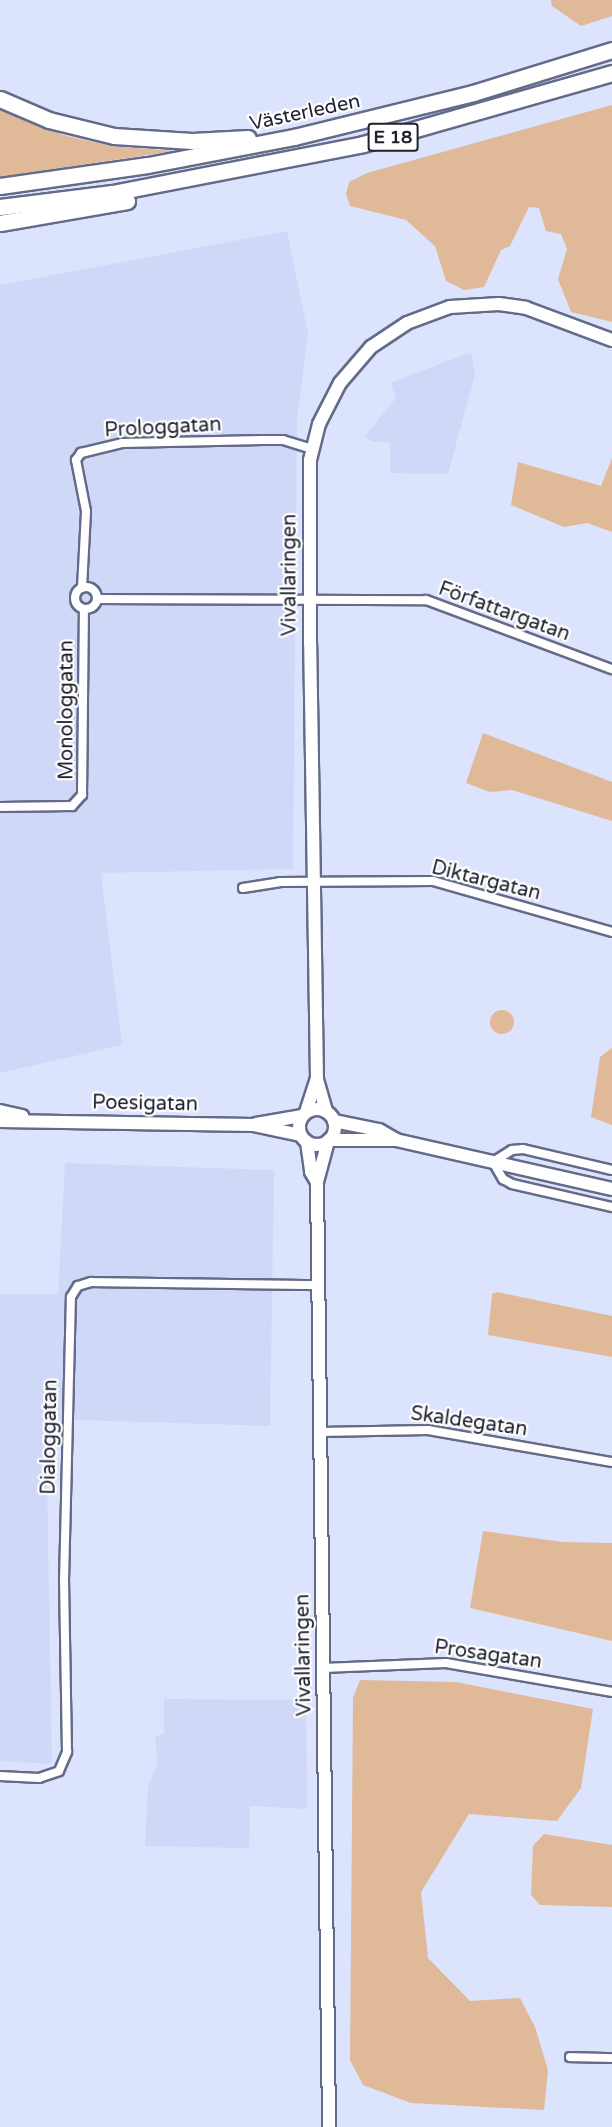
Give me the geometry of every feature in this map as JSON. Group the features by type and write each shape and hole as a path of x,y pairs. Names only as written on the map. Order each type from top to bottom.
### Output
{"highway":[{"name":"Västerleden","path":"0,186 148,165 257,145 400,113 612,50"},
{"name":"E 18","path":"0,207 112,193 373,142 612,73"},
{"name":"E 18","path":"0,99 49,120 114,136 192,141 250,138 257,145"},
{"name":"E 18","path":"0,223 180,190 202,176"}],"main road":[{"name":"Vivallaringen","path":"330,1116 317,1079 310,599 312,449 327,404 355,364 388,334 450,307 510,305 526,308 612,340"},
{"name":"Vivallaringen","path":"304,1114 317,1079"},
{"path":"396,1140 379,1130 330,1116 317,1108 304,1114 303,1139 318,1145 328,1141 396,1140 612,1189"},
{"name":"Poesigatan","path":"0,1111 38,1120"},
{"name":"Poesigatan","path":"0,1121 253,1125 304,1114"},
{"path":"328,1141 330,1116"},
{"name":"Poesigatan","path":"253,1125 303,1139"},
{"name":"Vivallaringen","path":"303,1139 317,1182"},
{"name":"Vivallaringen","path":"328,1141 317,1182 329,2127"}],"street":[{"name":"Prologgatan","path":"82,588 86,511 76,460 81,453 122,443 275,439 312,449"},
{"path":"82,588 93,590 97,598 94,606 84,609 75,600 82,588"},
{"path":"97,598 310,599"},
{"name":"Författargatan","path":"310,599 439,603 612,669"},
{"name":"Monologgatan","path":"0,807 72,806 82,795 84,609"},
{"name":"Diktargatan","path":"243,888 313,883 433,881 612,932"},
{"path":"612,1170 523,1149 512,1150 493,1162 503,1179 512,1184 612,1207"},
{"name":"Dialoggatan","path":"0,1776 39,1778 59,1771 67,1752 64,1581 70,1296 78,1286 91,1282 319,1285"},
{"name":"Skaldegatan","path":"320,1432 428,1430 612,1462"},
{"name":"Prosagatan","path":"323,1668 446,1663 612,1692"},
{"path":"570,2057 612,2058"}],"shaded area":[{"path":"551,0 612,0 612,16 581,26 552,6"},
{"path":"612,105 612,322 571,312 558,279 567,249 561,234 546,231 539,208 529,207 510,246 501,250 484,287 464,290 446,281 435,246 406,220 350,206 346,194 349,182 367,173"},
{"path":"0,109 63,135 111,146 173,151 0,177"},
{"path":"287,231 308,333 297,420 293,869 101,873 122,1045 0,1073 0,285"},
{"path":"471,352 475,374 448,474 390,473 390,442 372,442 365,436 396,398 390,383"},
{"path":"612,458 612,532 587,523 564,527 511,505 518,462 601,486"},
{"path":"483,733 612,782 612,821 512,790 490,792 466,783"},
{"path":"502,1010 507,1011 513,1017 513,1027 507,1033 502,1034 497,1033 491,1027 490,1022 491,1017 497,1011"},
{"path":"612,1048 612,1125 591,1117 600,1057"},
{"path":"65,1163 274,1170 270,1426 46,1419 52,1764 0,1761 0,1294 58,1294"},
{"path":"497,1292 612,1316 612,1357 488,1335 492,1294"},
{"path":"483,1531 563,1542 612,1543 612,1641 470,1608"},
{"path":"360,1680 456,1682 593,1709 581,1788 557,1821 469,1814 421,1892 428,1958 470,2001 520,1998 535,2027 548,2070 544,2110 411,2103 363,2085 350,2060 353,1698"},
{"path":"164,1699 296,1700 306,1707 307,1809 250,1806 249,1848 145,1846 148,1787 158,1763 155,1737 164,1733"},
{"path":"544,1834 612,1845 612,1907 540,1905 531,1895 533,1846"}]}
